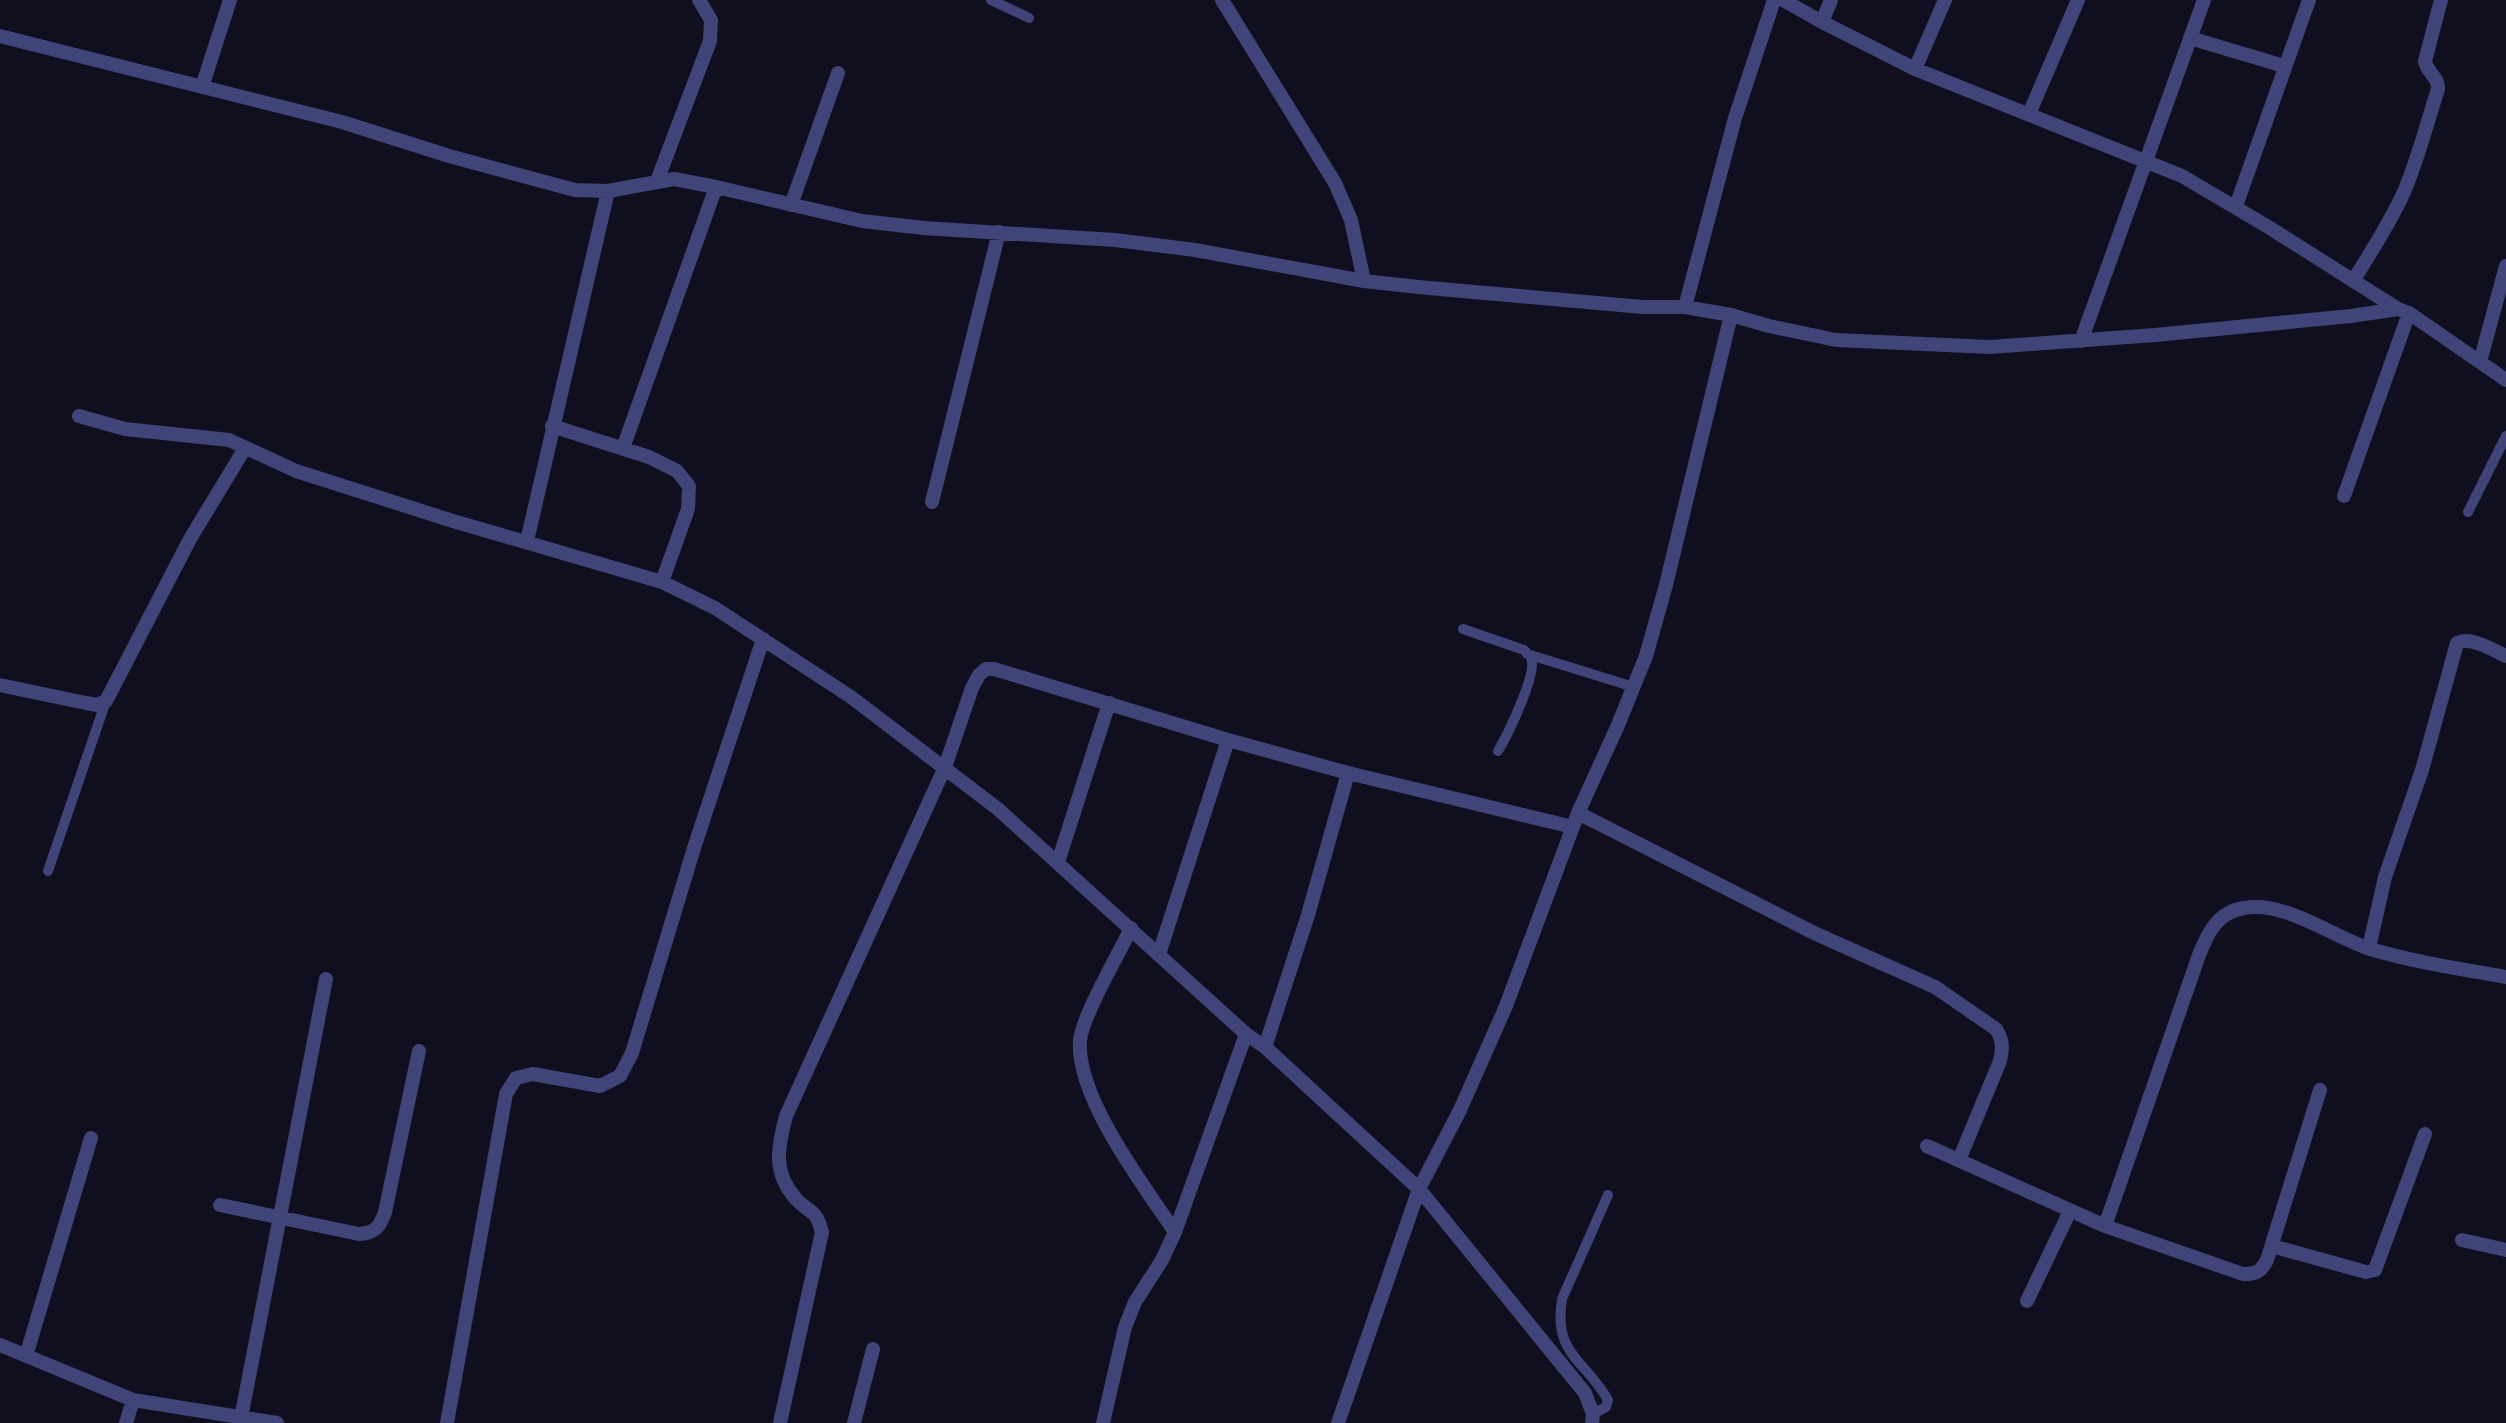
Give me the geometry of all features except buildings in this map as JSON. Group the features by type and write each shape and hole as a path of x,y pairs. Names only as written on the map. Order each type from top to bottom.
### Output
{"street":[{"path":"202,87 230,0"},
{"path":"657,181 710,41 711,20 699,0"},
{"path":"1222,0 1335,183 1351,220 1364,281"},
{"path":"1685,307 1735,118 1774,0"},
{"path":"1783,0 1915,69 2146,159 2182,176 2236,206 2403,311 2506,380"},
{"path":"1822,22 1832,0"},
{"path":"1915,69 1945,0"},
{"path":"2029,114 2078,0"},
{"path":"2081,341 2204,0"},
{"path":"2236,206 2309,0"},
{"path":"2353,281 2404,192 2438,89 2437,80 2426,66 2426,61 2441,0"},
{"path":"0,36 342,122 538,182 575,190 608,191 674,179 862,221 924,228 1115,240 1195,250 1364,281 1643,307 1685,307 1849,341 1990,347 2403,311"},
{"path":"2190,38 2284,66"},
{"path":"791,205 838,73"},
{"path":"623,448 716,187"},
{"path":"527,541 608,191"},
{"path":"932,502 999,232"},
{"path":"2480,362 2506,266"},
{"path":"2344,496 2403,311"},
{"path":"1338,1423 1419,1189 1460,1111 1506,1006 1575,820 1646,656 1731,315"},
{"path":"79,416 125,429 229,440 296,471 453,521 662,582 715,608 851,697 998,809 1419,1189 1569,1372 1585,1394 1592,1419"},
{"path":"552,426 649,457 677,471 689,486 688,509 662,582"},
{"path":"0,685 97,705 106,701 190,539 245,447"},
{"path":"447,1423 506,1094 516,1078 533,1074 600,1086 620,1076 632,1053 694,848 763,639"},
{"path":"2370,948 2385,877 2422,770 2457,643 2462,640 2470,641 2506,656"},
{"path":"780,1423 822,1232 817,1216 797,1200 784,1181 778,1150 786,1116 945,767 972,688 986,669 994,668 1227,740 1348,773 1575,820 1935,987 1996,1029 2003,1048 1959,1160"},
{"path":"1058,862 1109,703"},
{"path":"1159,954 1227,740"},
{"path":"1265,1048 1308,915 1348,773"},
{"path":"2105,1226 2199,955 2209,931 2224,915 2243,908 2260,906 2279,910 2370,948 2433,964 2506,977"},
{"path":"1131,928 1087,1019 1080,1039 1081,1058 1093,1097 1109,1132 1175,1232"},
{"path":"241,1418 326,979"},
{"path":"1103,1423 1125,1326 1135,1302 1162,1260 1175,1232 1246,1034"},
{"path":"220,1205 359,1234 372,1233 381,1224 419,1051"},
{"path":"1927,1146 2105,1226 2243,1274 2254,1274 2262,1270 2272,1245 2320,1090"},
{"path":"2272,1245 2367,1272 2375,1270 2425,1134"},
{"path":"26,1356 91,1138"},
{"path":"2027,1301 2070,1212"},
{"path":"2462,1240 2506,1250"},
{"path":"0,1345 133,1400 277,1423"},
{"path":"854,1423 873,1349"},
{"path":"126,1423 133,1400"}],"lane":[{"path":"991,0 1029,18"},
{"path":"2468,512 2506,436"},
{"path":"1462,629 1524,650 1531,657 1532,667 1521,704 1498,751"},
{"path":"1527,654 1634,687"},
{"path":"48,871 106,701"},
{"path":"1592,1419 1606,1407 1608,1400 1569,1351 1561,1334 1559,1318 1562,1299 1608,1195"}]}
